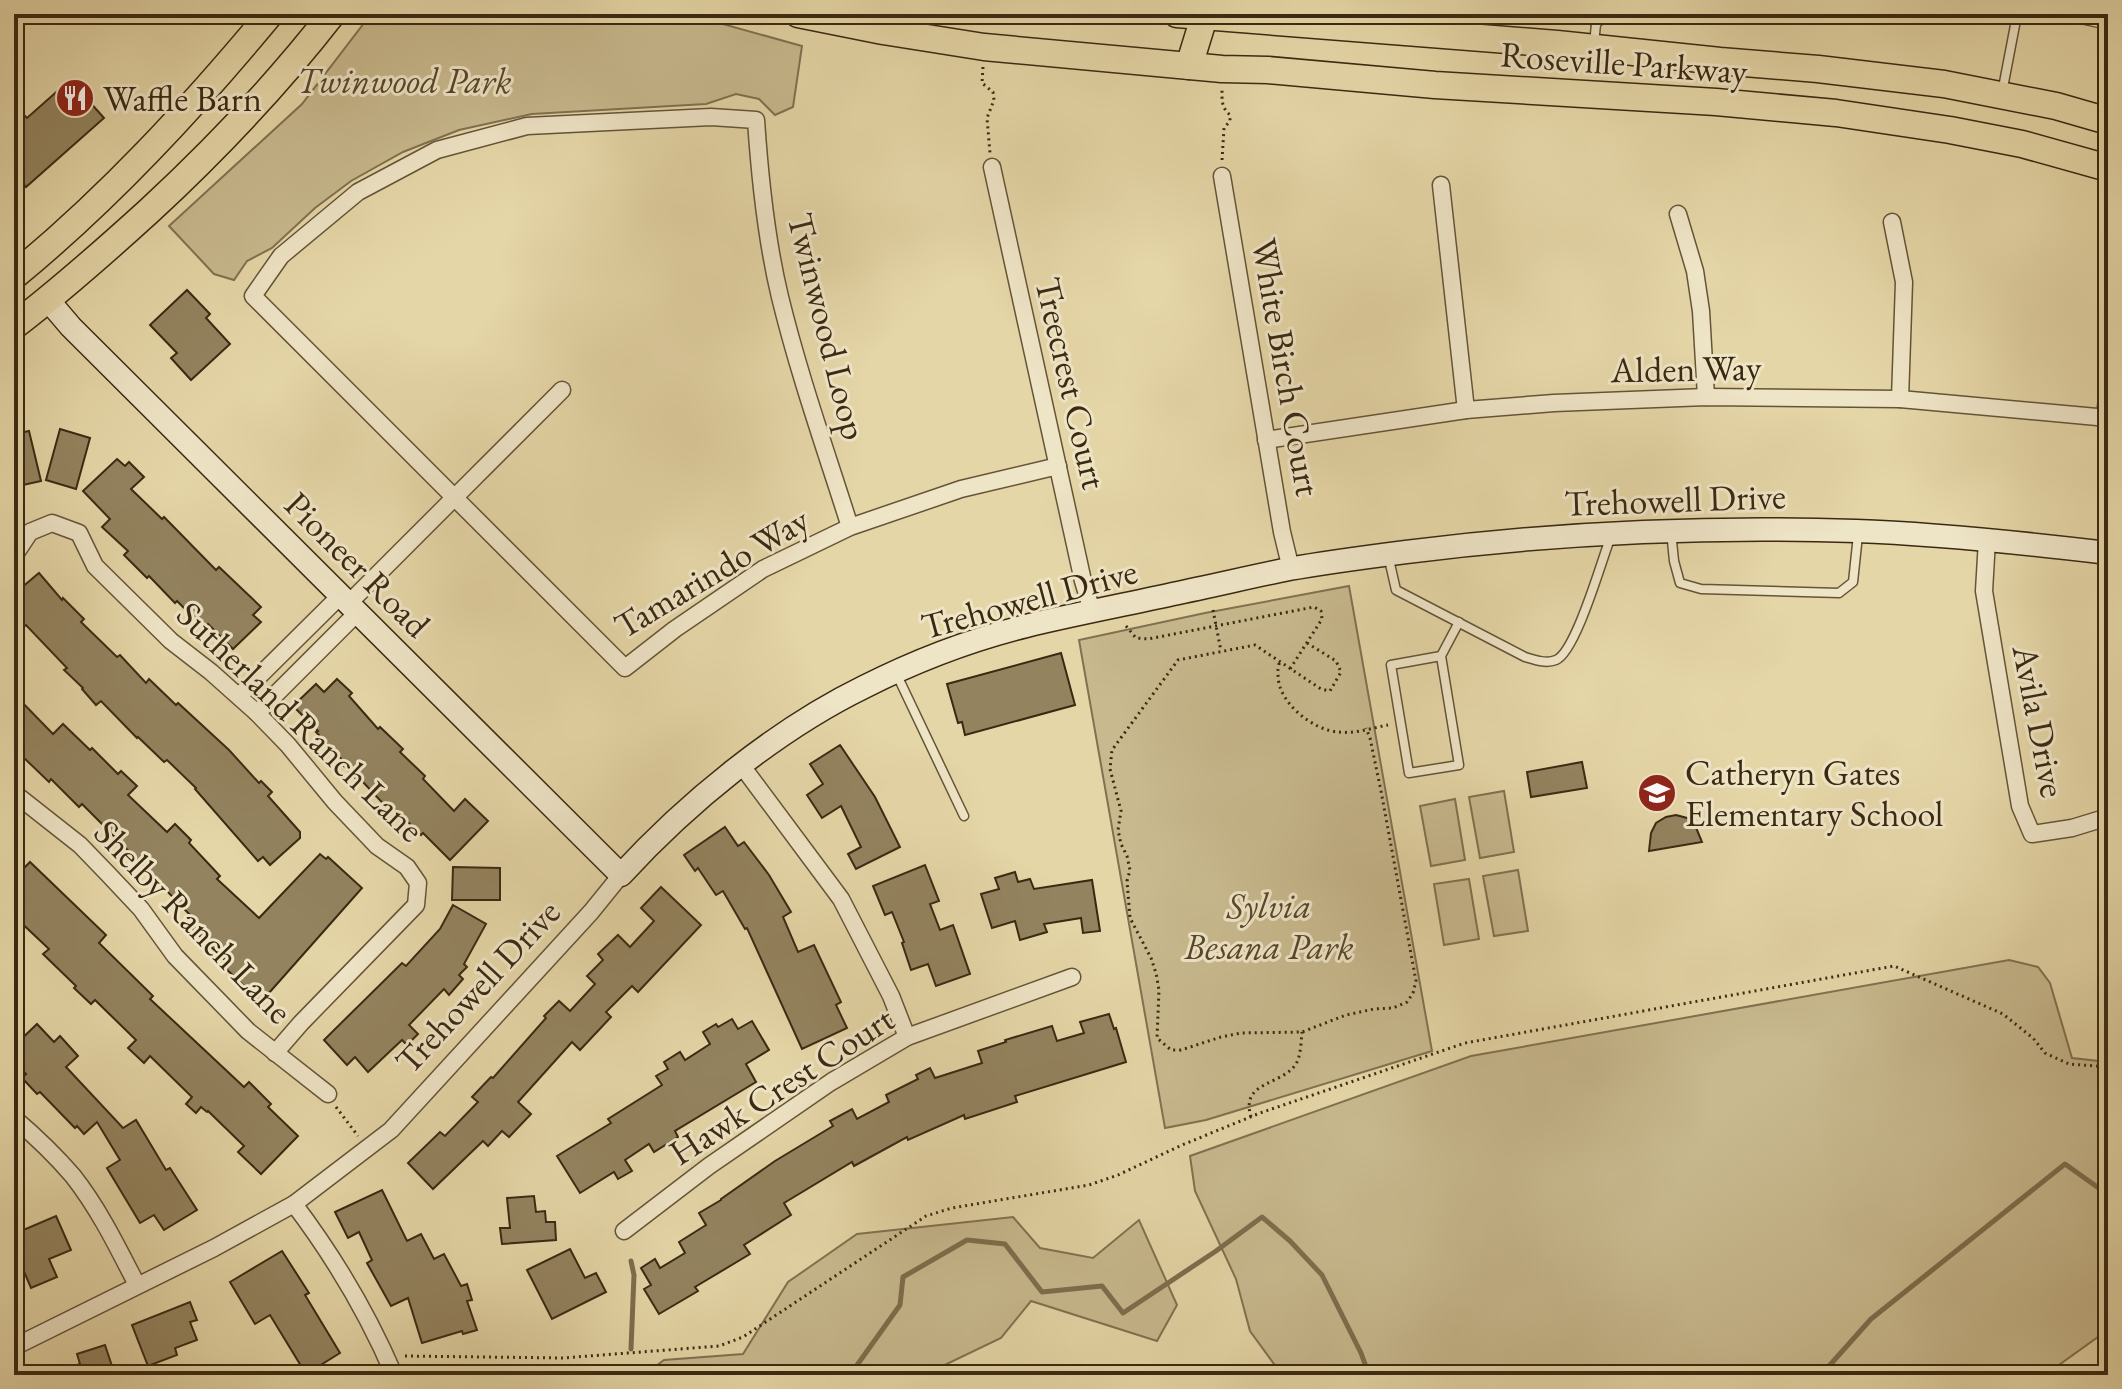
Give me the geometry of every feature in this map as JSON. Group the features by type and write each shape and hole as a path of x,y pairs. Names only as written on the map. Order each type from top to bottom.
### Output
{"main road":[{"path":"15,279 148,153 211,85 270,14"},
{"path":"14,326 116,241 238,125 332,14"},
{"name":"Roseville Parkway","path":"798,14 984,47 1222,69 1836,113 1993,139 2108,168"},
{"name":"Roseville Parkway","path":"1177,14 1595,36 1944,84 2056,106 2108,121"},
{"path":"1189,66 1205,15"}],"street":[{"name":"Twinwood Loop","path":"455,497 253,296 281,256 358,192 437,150 527,126 711,117 756,120 762,195 779,295 804,386 850,527"},
{"name":"Treecrest Court","path":"992,167 1092,611"},
{"name":"White Birch Court","path":"1222,176 1282,532 1291,569"},
{"path":"1441,185 1466,410"},
{"path":"1678,214 1695,271 1701,311 1706,397"},
{"path":"1892,222 1904,282 1900,399"},
{"name":"Pioneer Road","path":"48,300 71,327 621,875"},
{"path":"2106,418 2108,387"},
{"path":"239,696 349,603 562,390"},
{"name":"Alden Way","path":"1266,440 1466,410 1706,397 1900,399 2106,418"},
{"name":"Tamarindo Way","path":"455,497 625,668 675,629 763,569 850,527 961,489 1058,466"},
{"name":"Sutherland Ranch Lane","path":"14,556 30,532 52,523 79,533 95,566 171,641 257,713 356,824 377,846 407,867 418,883 416,905 275,1053"},
{"name":"Trehowell Drive","path":"14,1347 214,1248 294,1204 391,1130 591,912 647,846 707,792 821,710 896,672 971,642 1024,626 1291,569 1536,538 1671,530 1859,531 2108,553"},
{"name":"Avila Drive","path":"1987,540 1984,591 2020,806 2032,834 2072,828 2108,817"},
{"path":"257,713 349,603"},
{"path":"742,766 841,899 891,996 907,1037"},
{"name":"Shelby Ranch Lane","path":"14,793 80,845 141,909 175,956 248,1031 328,1094"},
{"name":"Hawk Crest Court","path":"624,1231 709,1166 831,1082 907,1037 1072,977"},
{"path":"14,1118 73,1177 102,1220 137,1285"},
{"path":"294,1204 354,1292 390,1367"}],"lane":[{"path":"1589,14 1595,36"},
{"path":"1595,36 1607,14"},
{"path":"1988,14 2017,17 2058,14 2108,25"},
{"path":"2002,95 2017,17"},
{"path":"1671,530 1680,583 1701,589 1839,593 1853,582 1859,531"},
{"path":"1388,555 1396,590 1525,657 1555,661 1564,654 1578,630 1612,533"},
{"path":"1441,656 1391,665 1409,773 1459,765 1441,656 1459,622"},
{"path":"896,672 964,816"}],"path":[{"path":"984,47 982,83 993,92 994,100 987,118 992,167"},
{"path":"1222,69 1222,104 1230,115 1230,121 1224,128 1222,176"},
{"path":"1126,626 1136,638 1148,639 1314,607 1321,611 1322,619 1289,669"},
{"path":"1213,610 1221,651"},
{"path":"1307,643 1336,661 1341,672 1330,691 1321,689 1255,645 1178,660 1112,750 1110,769 1121,811 1118,830 1130,870 1127,881 1130,918 1156,973 1159,990 1157,1038 1171,1050 1241,1033 1302,1032 1346,1015 1393,1008 1407,1002 1413,993 1416,981 1381,791 1366,728"},
{"path":"1279,663 1277,677 1282,691 1298,712 1328,731 1358,732 1402,722"},
{"path":"390,1367 440,1356 563,1358 719,1346 743,1337 926,1216 952,1208 1089,1185 1251,1117 1465,1043 1894,966 2003,1014 2033,1038 2045,1053 2069,1064 2108,1067"},
{"path":"1251,1117 1248,1107 1254,1091 1286,1073 1296,1063 1302,1032"},
{"path":"328,1094 367,1149"}],"green space":[{"name":"Twinwood Park","path":"371,14 687,14 802,46 793,107 775,115 759,99 736,94 706,104 532,114 459,130 403,152 351,181 315,208 272,248 247,261 234,280 214,274 169,226 302,104"},
{"name":"Sylvia Besana Park","path":"1349,586 1432,1051 1206,1120 1165,1128 1079,640"},
{"path":"1504,791 1514,852 1480,858 1469,797"},
{"path":"1455,799 1465,860 1431,866 1420,806"},
{"path":"1518,870 1528,931 1494,936 1483,876"},
{"path":"1469,879 1479,939 1444,945 1434,884"},
{"path":"2009,960 2038,967 2050,983 2072,1058 2108,1062 2108,1335 2098,1337 2045,1375 1282,1375 1250,1331 1236,1279 1195,1191 1190,1156 1471,1056"},
{"path":"1013,1217 1040,1248 1093,1258 1139,1220 1177,1305 1157,1341 1031,1301 1001,1338 924,1375 644,1375 664,1360 743,1354 788,1282 857,1234"}],"building":[{"path":"70,80 104,118 26,187 14,173 14,105 27,118"},
{"path":"187,290 210,314 206,318 230,344 191,380 171,358 177,353 150,325"},
{"path":"60,429 90,438 76,489 46,480"},
{"path":"29,431 41,481 14,487 14,434"},
{"path":"117,459 125,466 129,462 144,477 131,489 162,519 164,517 216,570 219,567 261,607 253,615 261,622 233,649 208,624 204,628 149,576 147,578 124,555 128,551 102,527 110,519 83,491"},
{"path":"39,573 62,600 84,619 81,622 117,657 120,655 146,683 149,679 176,705 178,703 259,783 261,781 272,792 268,796 300,832 300,838 270,865 263,857 258,861 196,788 167,760 164,762 137,738 101,701 96,705 64,670 67,668 26,625 21,629 14,621 14,594"},
{"path":"1061,653 1075,705 965,735 962,722 958,723 947,684"},
{"path":"337,679 352,693 349,696 378,729 380,727 403,749 400,752 454,811 465,799 488,821 450,860 394,808 391,812 362,781 360,783 318,731 293,706 316,684 324,692"},
{"path":"14,694 53,734 63,724 118,774 121,771 137,786 128,795 167,832 175,824 220,876 217,879 259,918 320,854 326,859 328,857 362,888 261,1002 222,965 226,961 185,922 191,916 82,804 79,807 21,755 14,761"},
{"path":"840,745 875,797 900,847 856,869 848,854 861,847 841,806 822,818 807,795 823,784 810,764"},
{"path":"1582,762 1587,788 1531,797 1527,772"},
{"path":"1676,815 1687,818 1695,825 1702,842 1649,851 1651,833 1656,823"},
{"path":"725,827 738,846 744,842 791,912 783,917 798,952 814,945 841,1002 836,1005 847,1028 802,1049 747,928 723,891 716,895 698,868 695,871 684,855"},
{"path":"14,858 24,868 30,862 106,935 99,943 153,996 150,999 244,1087 249,1082 271,1104 268,1107 298,1136 261,1174 238,1152 244,1146 208,1111 201,1107 196,1113 186,1104 192,1097 150,1056 144,1063 128,1048 136,1040 95,1000 91,1004 43,954 49,949 14,916"},
{"path":"925,865 939,901 930,904 940,930 953,925 970,974 936,986 928,964 911,970 892,912 885,915 873,886"},
{"path":"453,867 500,868 500,900 452,900"},
{"path":"1015,872 1018,882 1030,879 1034,889 1092,880 1100,931 1083,933 1081,918 1044,924 1047,932 1020,940 1015,921 992,928 981,894 999,889 995,878"},
{"path":"661,887 701,925 638,992 632,986 606,1012 611,1017 580,1050 572,1042 518,1102 531,1114 509,1137 502,1131 488,1146 483,1141 433,1189 408,1163 440,1132 445,1136 478,1102 472,1097 493,1078 559,1001 570,1011 595,984 587,976 603,960 598,954 618,935 630,947 654,921 641,908"},
{"path":"453,905 486,924 464,964 467,967 459,975 463,979 449,995 444,989 409,1025 418,1034 407,1045 402,1040 368,1072 355,1057 347,1065 324,1040 402,963 406,966 440,929"},
{"path":"1109,1014 1126,1062 1015,1096 1017,1102 965,1119 964,1115 908,1140 907,1137 854,1166 852,1162 784,1203 791,1215 744,1245 750,1254 695,1287 698,1291 659,1314 644,1289 651,1285 641,1268 655,1259 660,1268 685,1253 679,1242 706,1225 699,1213 833,1126 830,1121 852,1109 857,1119 889,1102 886,1095 918,1079 916,1075 930,1068 935,1078 982,1063 978,1051 1005,1040 1052,1026 1057,1041 1084,1033 1080,1022"},
{"path":"732,1019 738,1029 752,1021 769,1050 746,1064 756,1082 675,1131 678,1137 654,1152 649,1144 625,1160 632,1171 618,1179 614,1172 580,1193 557,1156 611,1123 608,1119 662,1085 656,1076 668,1069 664,1062 680,1052 685,1060 710,1044 703,1032"},
{"path":"37,1024 54,1042 60,1036 78,1056 66,1067 123,1128 136,1120 166,1170 170,1168 197,1210 164,1230 154,1215 140,1223 107,1168 120,1160 97,1122 84,1134 22,1078 26,1074 14,1061 14,1046"},
{"path":"382,1190 407,1241 421,1234 434,1259 444,1254 461,1286 467,1284 472,1300 467,1301 477,1330 463,1334 462,1331 422,1343 408,1298 391,1306 367,1263 372,1260 359,1232 348,1238 335,1212"},
{"path":"534,1196 536,1212 545,1211 546,1222 555,1222 556,1240 502,1244 500,1228 510,1228 507,1198"},
{"path":"56,1216 71,1250 49,1259 57,1277 31,1288 14,1248 14,1234"},
{"path":"570,1249 585,1278 596,1273 606,1292 552,1319 527,1270"},
{"path":"282,1251 309,1293 305,1295 340,1353 306,1374 270,1315 255,1324 230,1282"},
{"path":"190,1302 197,1320 190,1322 197,1340 175,1348 177,1355 148,1366 132,1325"},
{"path":"105,1345 115,1375 55,1375 55,1372 80,1364 77,1354"}],"waterway":[{"path":"1821,1375 1871,1319 2065,1164 2100,1189 2108,1191"},
{"path":"850,1375 900,1305 903,1277 967,1240 1005,1244 1042,1292 1102,1286 1123,1313 1262,1217 1322,1275 1369,1375"},
{"path":"631,1261 634,1275 631,1349"}],"place":[{"name":"Waffle Barn","path":"75,98"},
{"name":"Catheryn Gates Elementary School","path":"1657,793"}]}
